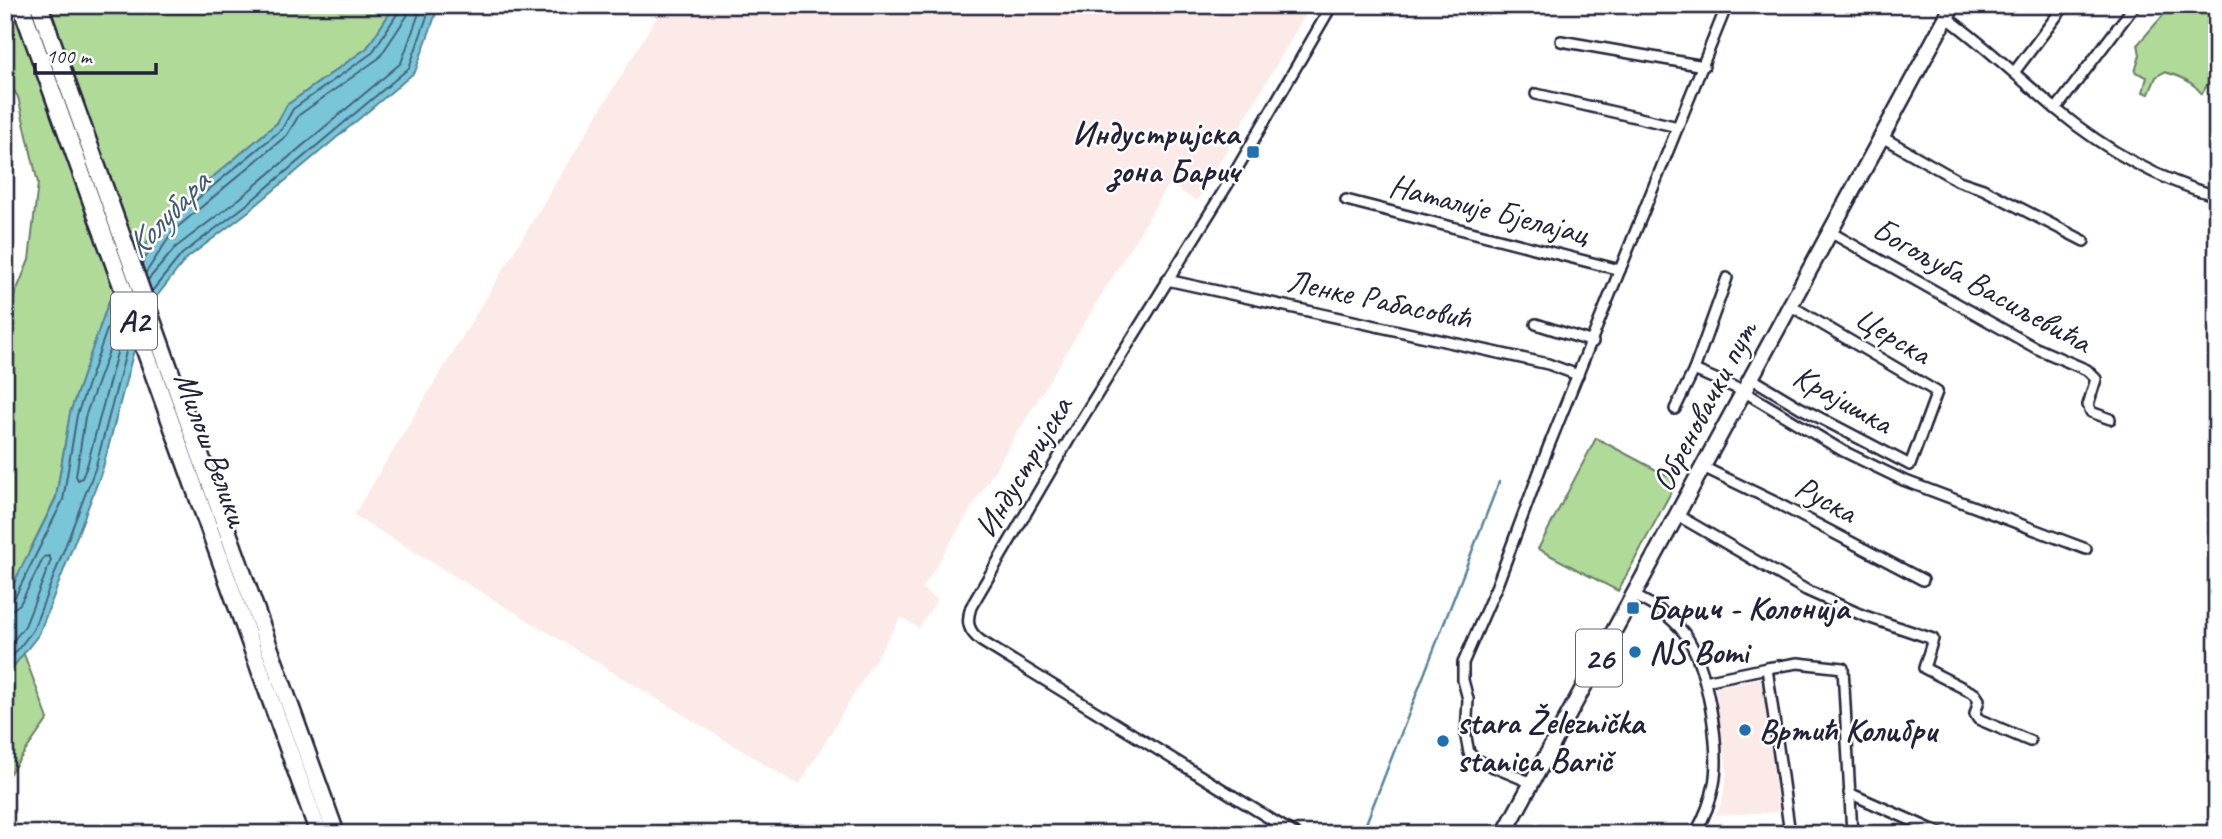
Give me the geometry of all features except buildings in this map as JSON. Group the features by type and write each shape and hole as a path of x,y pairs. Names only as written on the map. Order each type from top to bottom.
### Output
{"highway":[{"name":"Милош Велики","path":"21,5 256,635 336,834"},
{"name":"Милош Велики","path":"39,5 256,635 319,834"}],"main road":[{"name":"Обреновачки пут","path":"1504,834 1949,11"}],"street":[{"name":"Индустријска","path":"1295,834 981,641 973,635 968,626 971,607 1061,452 1231,179 1332,5"},
{"path":"1532,783 1477,760 1469,753 1466,737 1468,699 1462,676 1463,663 1497,585 1578,375 1727,5"},
{"path":"2015,71 2065,5"},
{"path":"2056,109 2135,5"},
{"path":"1949,11 2056,109 2107,146 2191,189 2217,196"},
{"path":"1561,41 1704,66"},
{"path":"1536,94 1678,127"},
{"path":"1882,137 1959,181 1983,189 2084,241"},
{"name":"Наталије Бјелајац","path":"1346,200 1620,270"},
{"name":"Богољуба Васиљевића","path":"1830,232 2025,342 2087,370 2096,379 2088,405 2091,412 2110,419"},
{"path":"1675,409 1694,370 1727,278"},
{"name":"Ленке Рабасовић","path":"1167,280 1548,364 1578,375"},
{"name":"Церска","path":"1791,306 1937,392 1910,465"},
{"path":"1535,324 1593,342"},
{"path":"1694,370 1743,391 1843,451 1903,480 2086,549"},
{"name":"Крајишка","path":"1751,378 1801,408 1910,465"},
{"name":"Руска","path":"1703,467 1773,500 1923,580"},
{"path":"1676,516 1806,590 1863,615 1933,639 1924,668 1975,694 1979,700 1975,714 1978,719 2031,741"},
{"path":"1633,595 1662,611 1680,628 1694,650 1705,681 1711,717 1715,775 1705,815 1695,834"},
{"path":"1705,681 1798,663 1843,668 1852,834"},
{"path":"1767,668 1790,834"},
{"path":"1849,793 1942,834"}],"shaded area":[{"path":"664,5 1311,5 1197,201 1169,184 922,589 937,599 919,628 901,617 799,785 354,515"},
{"name":"Вртић Колибри","path":"1761,678 1779,812 1716,815 1722,802 1727,773 1715,687"}],"green space":[{"path":"5,5 395,5 367,48 287,105 277,123 162,220 109,301 70,413 56,497 5,601 5,319 29,260 38,183 18,97 5,77"},
{"path":"2172,5 2217,5 2217,67 2202,94 2185,80 2164,72 2156,77 2149,94 2143,92 2147,77 2135,72 2140,55 2138,44"},
{"path":"1596,438 1677,481 1618,591 1538,549"},
{"path":"5,603 48,719 5,780"}],"water":[{"path":"395,5 439,5 415,72 249,211 186,259 157,296 139,331 102,471 39,634 5,677 5,601 56,498 70,413 109,301 162,220 277,123 287,105 367,48"}],"waterway":[{"path":"1362,834 1499,482"}],"place":[{"name":"Индустријска зона Барич","path":"1253,152"},
{"name":"Барич - Колонија","path":"1633,608"},
{"name":"NS Bomi","path":"1635,652"},
{"name":"Вртић Колибри","path":"1745,730"},
{"name":"stara Železnička stanica Barič","path":"1443,741"}],"water label":[{"name":"Колубара","path":"167,214"}]}
